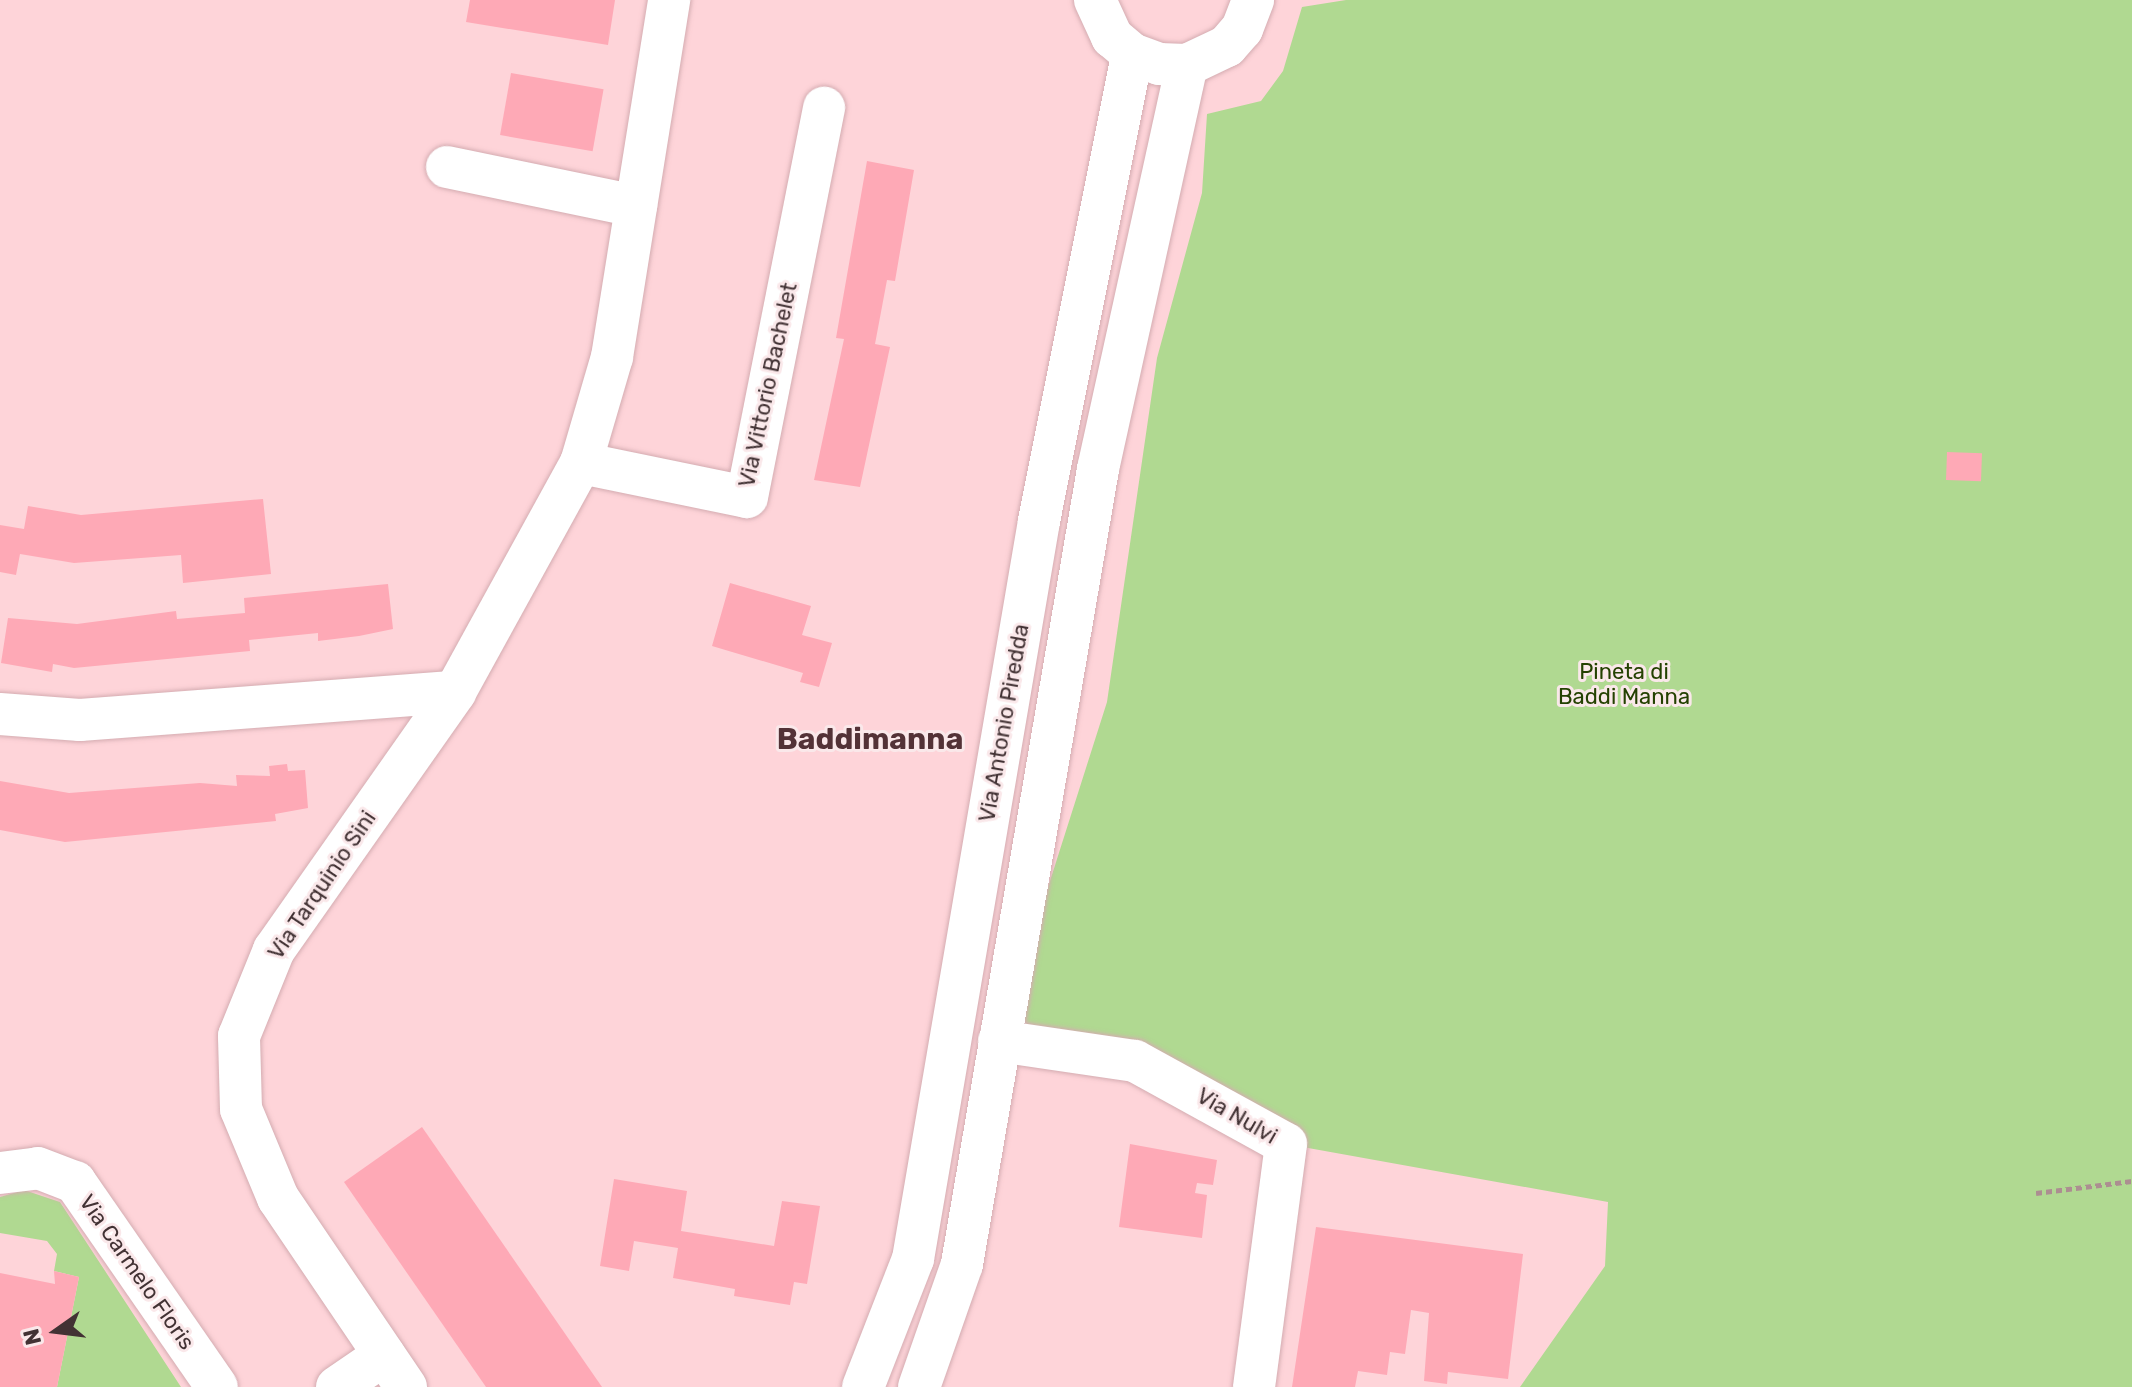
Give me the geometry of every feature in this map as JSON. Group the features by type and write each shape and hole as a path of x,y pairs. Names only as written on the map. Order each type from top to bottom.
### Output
{"street":[{"path":"0,714 80,720 455,692 581,463 612,357 669,0"},
{"path":"1092,4 1112,37 1132,54 1159,64 1187,65 1227,46 1256,3"},
{"name":"Via Antonio Piredda","path":"863,1387 913,1259 1039,521 1132,54"},
{"path":"919,1387 962,1264 1098,469 1187,65"},
{"name":"Via Vittorio Bachelet","path":"581,463 747,497 824,108"},
{"path":"447,167 636,206"},
{"name":"Via Tarquinio Sini","path":"395,1371 278,1198 241,1109 239,1036 274,950 455,692"},
{"name":"Via Nulvi","path":"999,1041 1135,1061 1286,1144 1254,1387"},
{"name":"Via Carmelo Floris","path":"0,1173 38,1168 75,1182 217,1387"},
{"path":"337,1387 395,1371"}],"path":[{"path":"2036,1193 2132,1181"}],"green space":[{"name":"Pineta di Baddi Manna","path":"1346,0 2132,0 2132,1387 1520,1387 1605,1266 1608,1202 1286,1144 1180,1082 999,1041 1107,702 1157,358 1202,193 1207,114 1261,101 1283,71 1302,7"},
{"path":"24,1190 60,1202 181,1387 57,1387 79,1277 54,1271 57,1254 47,1241 0,1233 0,1197"}],"building":[{"path":"470,0 615,0 608,45 466,22"},
{"path":"511,73 604,89 593,151 500,135"},
{"path":"867,161 914,170 895,281 887,280 875,344 890,347 860,487 814,480 844,339 836,338"},
{"path":"1947,452 1982,453 1981,481 1946,480"},
{"path":"263,499 271,574 183,583 181,555 74,563 20,554 16,575 0,572 0,525 24,529 28,506 81,515"},
{"path":"730,583 811,606 802,635 832,643 819,687 800,682 803,673 712,646"},
{"path":"388,584 393,629 359,636 318,641 318,633 249,640 250,651 74,668 53,664 52,672 1,663 8,618 77,624 176,611 177,619 245,613 244,598"},
{"path":"287,764 288,771 305,770 308,808 275,814 276,821 65,842 0,830 0,781 69,793 200,783 237,786 236,775 270,776 269,766"},
{"path":"422,1127 602,1387 486,1387 344,1182"},
{"path":"1130,1144 1217,1160 1213,1185 1197,1183 1195,1193 1207,1195 1202,1238 1119,1227"},
{"path":"614,1179 687,1191 681,1231 774,1246 782,1201 820,1206 807,1284 794,1282 790,1305 734,1296 735,1289 673,1278 678,1248 634,1241 629,1271 600,1266"},
{"path":"1316,1227 1523,1254 1508,1379 1448,1372 1447,1384 1424,1381 1429,1313 1411,1310 1405,1354 1390,1352 1387,1375 1358,1371 1355,1387 1292,1387"},
{"path":"54,1271 79,1277 57,1387 0,1387 0,1273 55,1284"}],"district":[{"name":"Baddimanna","path":"870,739"}]}
